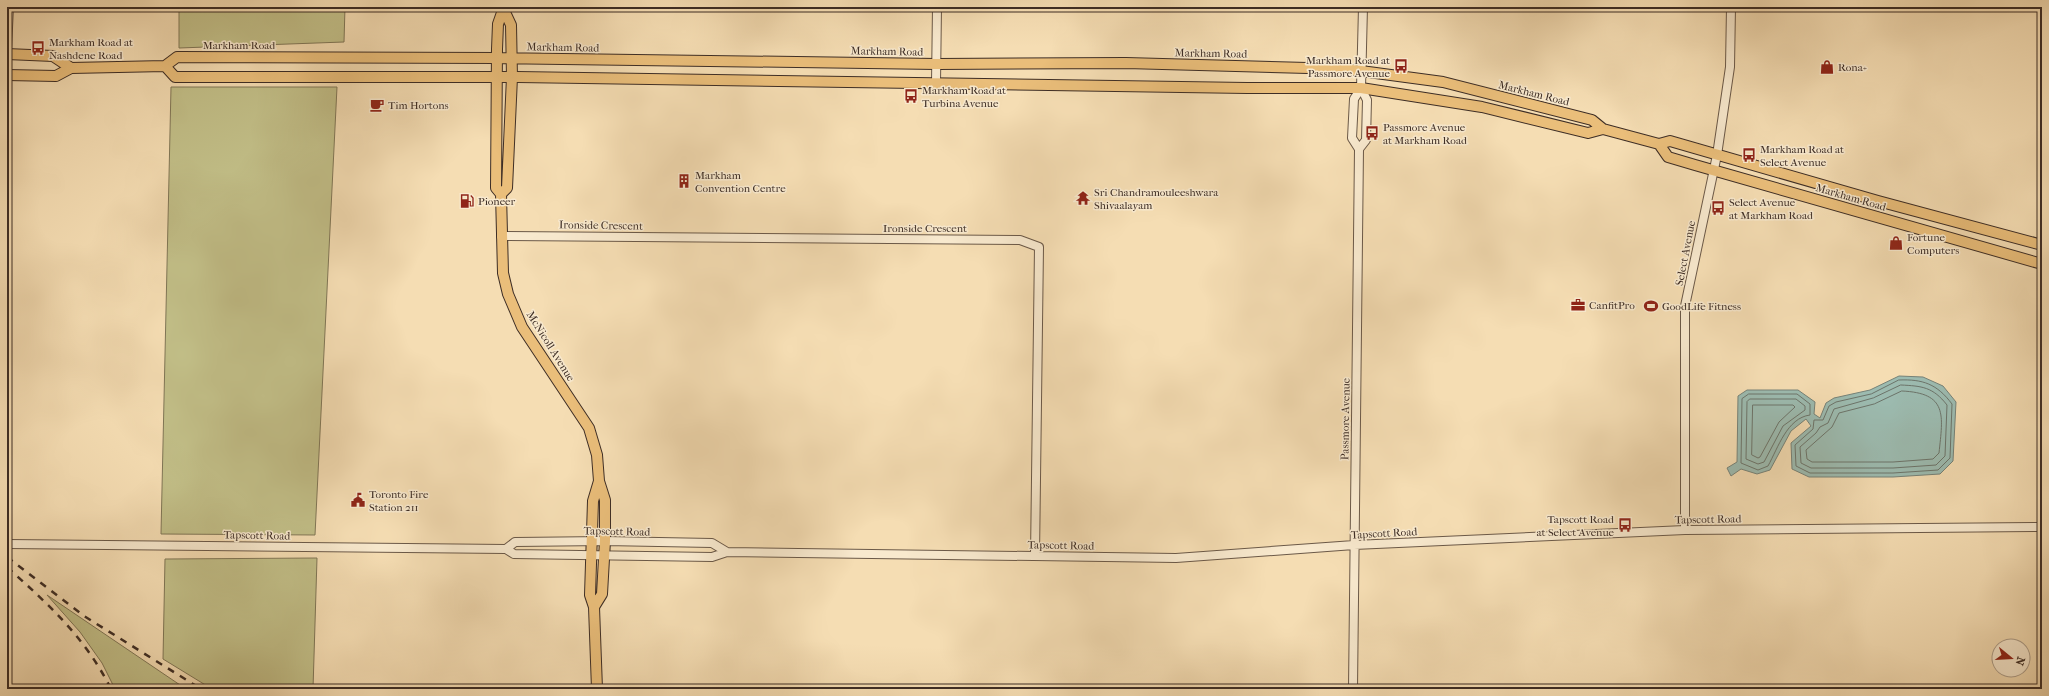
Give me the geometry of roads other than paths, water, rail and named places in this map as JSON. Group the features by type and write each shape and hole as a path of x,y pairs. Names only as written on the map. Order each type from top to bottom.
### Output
{"main road":[{"name":"McNicoll Avenue","path":"504,8 498,24 496,188 501,194 503,272 508,294 522,327 589,428 597,455 599,480 605,500 605,555 602,594 594,607"},
{"name":"McNicoll Avenue","path":"501,194 507,188 512,77 512,25 504,8"},
{"path":"7,54 53,56 71,68"},
{"name":"Markham Road","path":"7,75 56,76 71,68 165,66 177,57 512,58 937,64 1126,63 1346,69 1450,84 1592,120 1603,130"},
{"name":"Markham Road","path":"165,66 175,77 512,77 1262,89 1361,88 1482,107 1588,133 1603,130 1659,144 1670,141 1878,201 2042,245"},
{"name":"Markham Road","path":"1659,144 1668,157 2042,264"},
{"name":"McNicoll Avenue","path":"597,689 594,607 590,595 593,541 593,501 599,480"}],"street":[{"path":"7,49 9,7"},
{"path":"936,83 937,7"},
{"name":"Passmore Avenue","path":"1353,689 1359,149 1352,138 1352,130 1354,99 1361,88 1363,7"},
{"name":"Select Avenue","path":"1685,530 1686,306 1717,155 1730,67 1731,7"},
{"name":"Passmore Avenue","path":"1359,149 1366,140 1367,100 1361,88"},
{"name":"Ironside Crescent","path":"501,236 1020,240 1039,248 1035,556"},
{"name":"Tapscott Road","path":"7,544 506,549 514,554 712,557 727,552 1176,558 1354,545 1685,530 2042,526"},
{"name":"Tapscott Road","path":"506,549 515,542 605,541 712,543 727,552"}],"water":[{"path":"1899,376 1923,377 1943,386 1956,402 1953,461 1940,474 1893,477 1809,477 1792,469 1791,443 1811,426 1806,419 1791,431 1770,470 1757,474 1741,469 1731,476 1727,468 1737,462 1738,396 1747,390 1798,390 1815,402 1814,414 1820,418 1826,403 1834,398 1870,390"}],"railway":[{"path":"7,557 84,616 201,689"},
{"path":"7,567 52,609 78,638 90,653 111,689"}],"place":[{"name":"Markham Road at Nashdene Road","path":"38,48"},
{"name":"Markham Road at Passmore Avenue","path":"1401,66"},
{"name":"Rona+","path":"1827,67"},
{"name":"Markham Road at Turbina Avenue","path":"911,96"},
{"name":"Tim Hortons","path":"377,105"},
{"name":"Passmore Avenue at Markham Road","path":"1372,133"},
{"name":"Markham Road at Select Avenue","path":"1749,155"},
{"name":"Markham Convention Centre","path":"684,181"},
{"name":"Sri Chandramouleeshwara Shivaalayam","path":"1083,198"},
{"name":"Pioneer","path":"467,201"},
{"name":"Select Avenue at Markham Road","path":"1718,208"},
{"name":"Fortune Computers","path":"1896,243"},
{"name":"CanfitPro","path":"1578,305"},
{"name":"GoodLife Fitness","path":"1651,306"},
{"name":"Toronto Fire Station 211","path":"358,500"},
{"name":"Tapscott Road at Select Avenue","path":"1625,525"}]}
